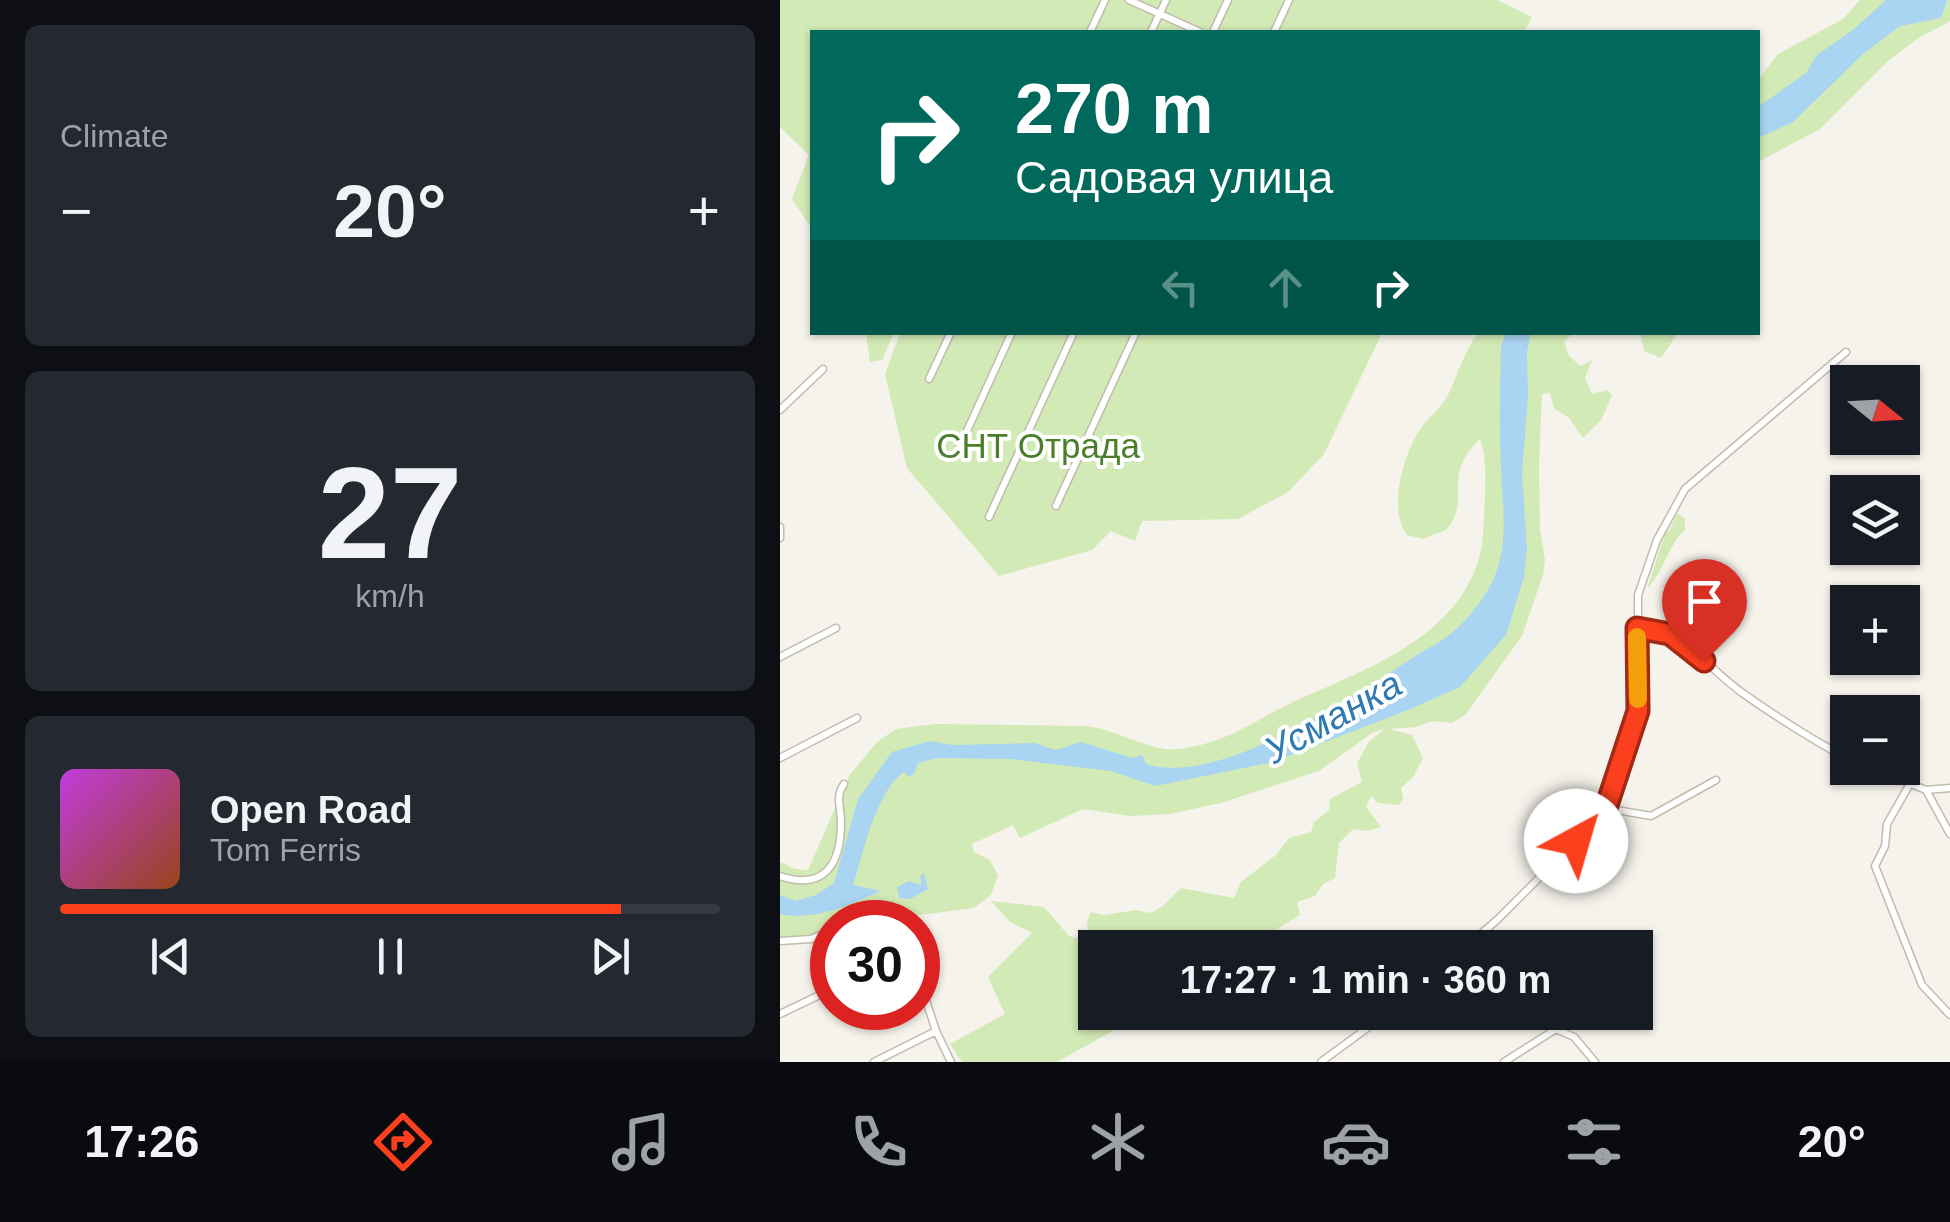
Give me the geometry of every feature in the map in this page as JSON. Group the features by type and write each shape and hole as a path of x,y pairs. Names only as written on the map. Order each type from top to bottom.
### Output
{"street":[{"path":"1091,30 1105,0"},
{"path":"1129,0 1196,30"},
{"path":"1152,30 1166,0"},
{"path":"1214,30 1228,0"},
{"path":"1275,30 1290,0"},
{"path":"929,379 950,335"},
{"path":"956,455 1011,335"},
{"path":"989,518 1073,335"},
{"path":"1056,506 1135,335"},
{"path":"1485,930 1606,808 1638,711 1638,595 1657,540 1684,489 1846,352"},
{"path":"780,410 822,369"},
{"path":"780,527 780,538"},
{"path":"780,657 836,628"},
{"path":"1637,628 1670,634 1740,691 1830,749"},
{"path":"780,758 858,718"},
{"path":"1606,808 1651,816 1716,780"},
{"path":"780,876 801,882 824,876 841,829 838,796 844,784"},
{"path":"1909,785 1887,824 1885,846 1875,866 1922,985 1950,1015"},
{"path":"1917,785 1926,790 1950,788"},
{"path":"1926,790 1950,834"},
{"path":"780,941 810,939"},
{"path":"780,1014 810,1000"},
{"path":"1321,1062 1365,1030"},
{"path":"1504,1062 1545,1033 1562,1030 1594,1062"},
{"path":"874,1062 936,1031 951,1062"}],"green space":[{"path":"780,0 1497,0 1532,17 1525,30 810,30 810,226 792,199 809,155 780,127"},
{"path":"1860,0 1950,0 1950,21 1888,61 1820,129 1760,161 1760,77 1778,54 1843,19"},
{"path":"866,335 893,335 882,360 870,362"},
{"name":"СНТ Отрада","path":"899,335 1381,335 1324,454 1288,492 1238,519 1142,521 1135,541 1111,531 1092,550 999,576 907,468 885,374"},
{"path":"1477,335 1571,335 1564,342 1569,356 1581,366 1592,360 1585,378 1592,394 1608,390 1612,396 1601,420 1583,438 1569,418 1554,408 1550,393 1542,394 1540,530 1545,560 1522,636 1465,715 1452,723 1432,721 1389,729 1412,735 1423,758 1413,777 1401,788 1403,799 1399,805 1378,803 1371,796 1366,807 1381,827 1353,829 1339,843 1335,878 1323,884 1315,896 1297,902 1300,915 1275,930 1088,930 1087,920 1091,912 1150,913 1181,888 1234,898 1241,882 1277,854 1289,838 1311,832 1314,822 1329,810 1330,799 1362,782 1357,763 1369,742 1384,729 1372,733 1319,771 1221,803 1170,814 1131,816 1083,809 1020,838 1013,825 972,844 974,852 990,860 998,876 991,895 974,908 940,912 940,900 810,900 810,944 780,941 780,862 808,870 849,776 877,742 896,729 935,724 1084,726 1156,747 1179,749 1238,731 1372,666 1423,635 1463,593 1478,561 1482,541 1485,486 1480,439 1461,465 1457,507 1446,530 1423,539 1407,535 1401,524 1398,498 1403,468 1422,426 1448,395"},
{"path":"1640,335 1676,335 1661,358 1644,351"},
{"path":"1677,513 1685,519 1685,530 1647,589 1665,533"},
{"path":"991,901 1044,907 1069,936 1078,938 1078,1030 1114,1030 1057,1062 962,1062 950,1044 1005,1014 988,977 1032,933 1010,922"}],"water":[{"path":"1886,0 1947,0 1941,18 1900,26 1863,54 1793,122 1760,137 1760,106 1806,73 1817,55"},
{"name":"Усманка","path":"1505,335 1531,335 1522,473 1527,550 1524,577 1506,635 1460,687 1273,762 1155,786 1111,771 1010,759 937,758 918,763 915,773 909,777 904,772 886,793 853,885 881,891 859,900 810,900 810,915 780,914 780,895 796,901 816,895 834,883 858,799 892,752 930,741 952,745 1034,743 1056,750 1081,742 1132,758 1142,755 1146,764 1176,768 1211,763 1287,733 1325,713 1445,638 1485,595 1501,555 1501,361"},
{"path":"924,873 928,889 910,899 899,898 897,887 909,881 921,885 920,876"}],"slow traffic":[{"path":"1637,637 1638,699"}],"route":[{"path":"1576,841 1606,808 1638,711 1637,628 1670,634 1704,661"}]}
